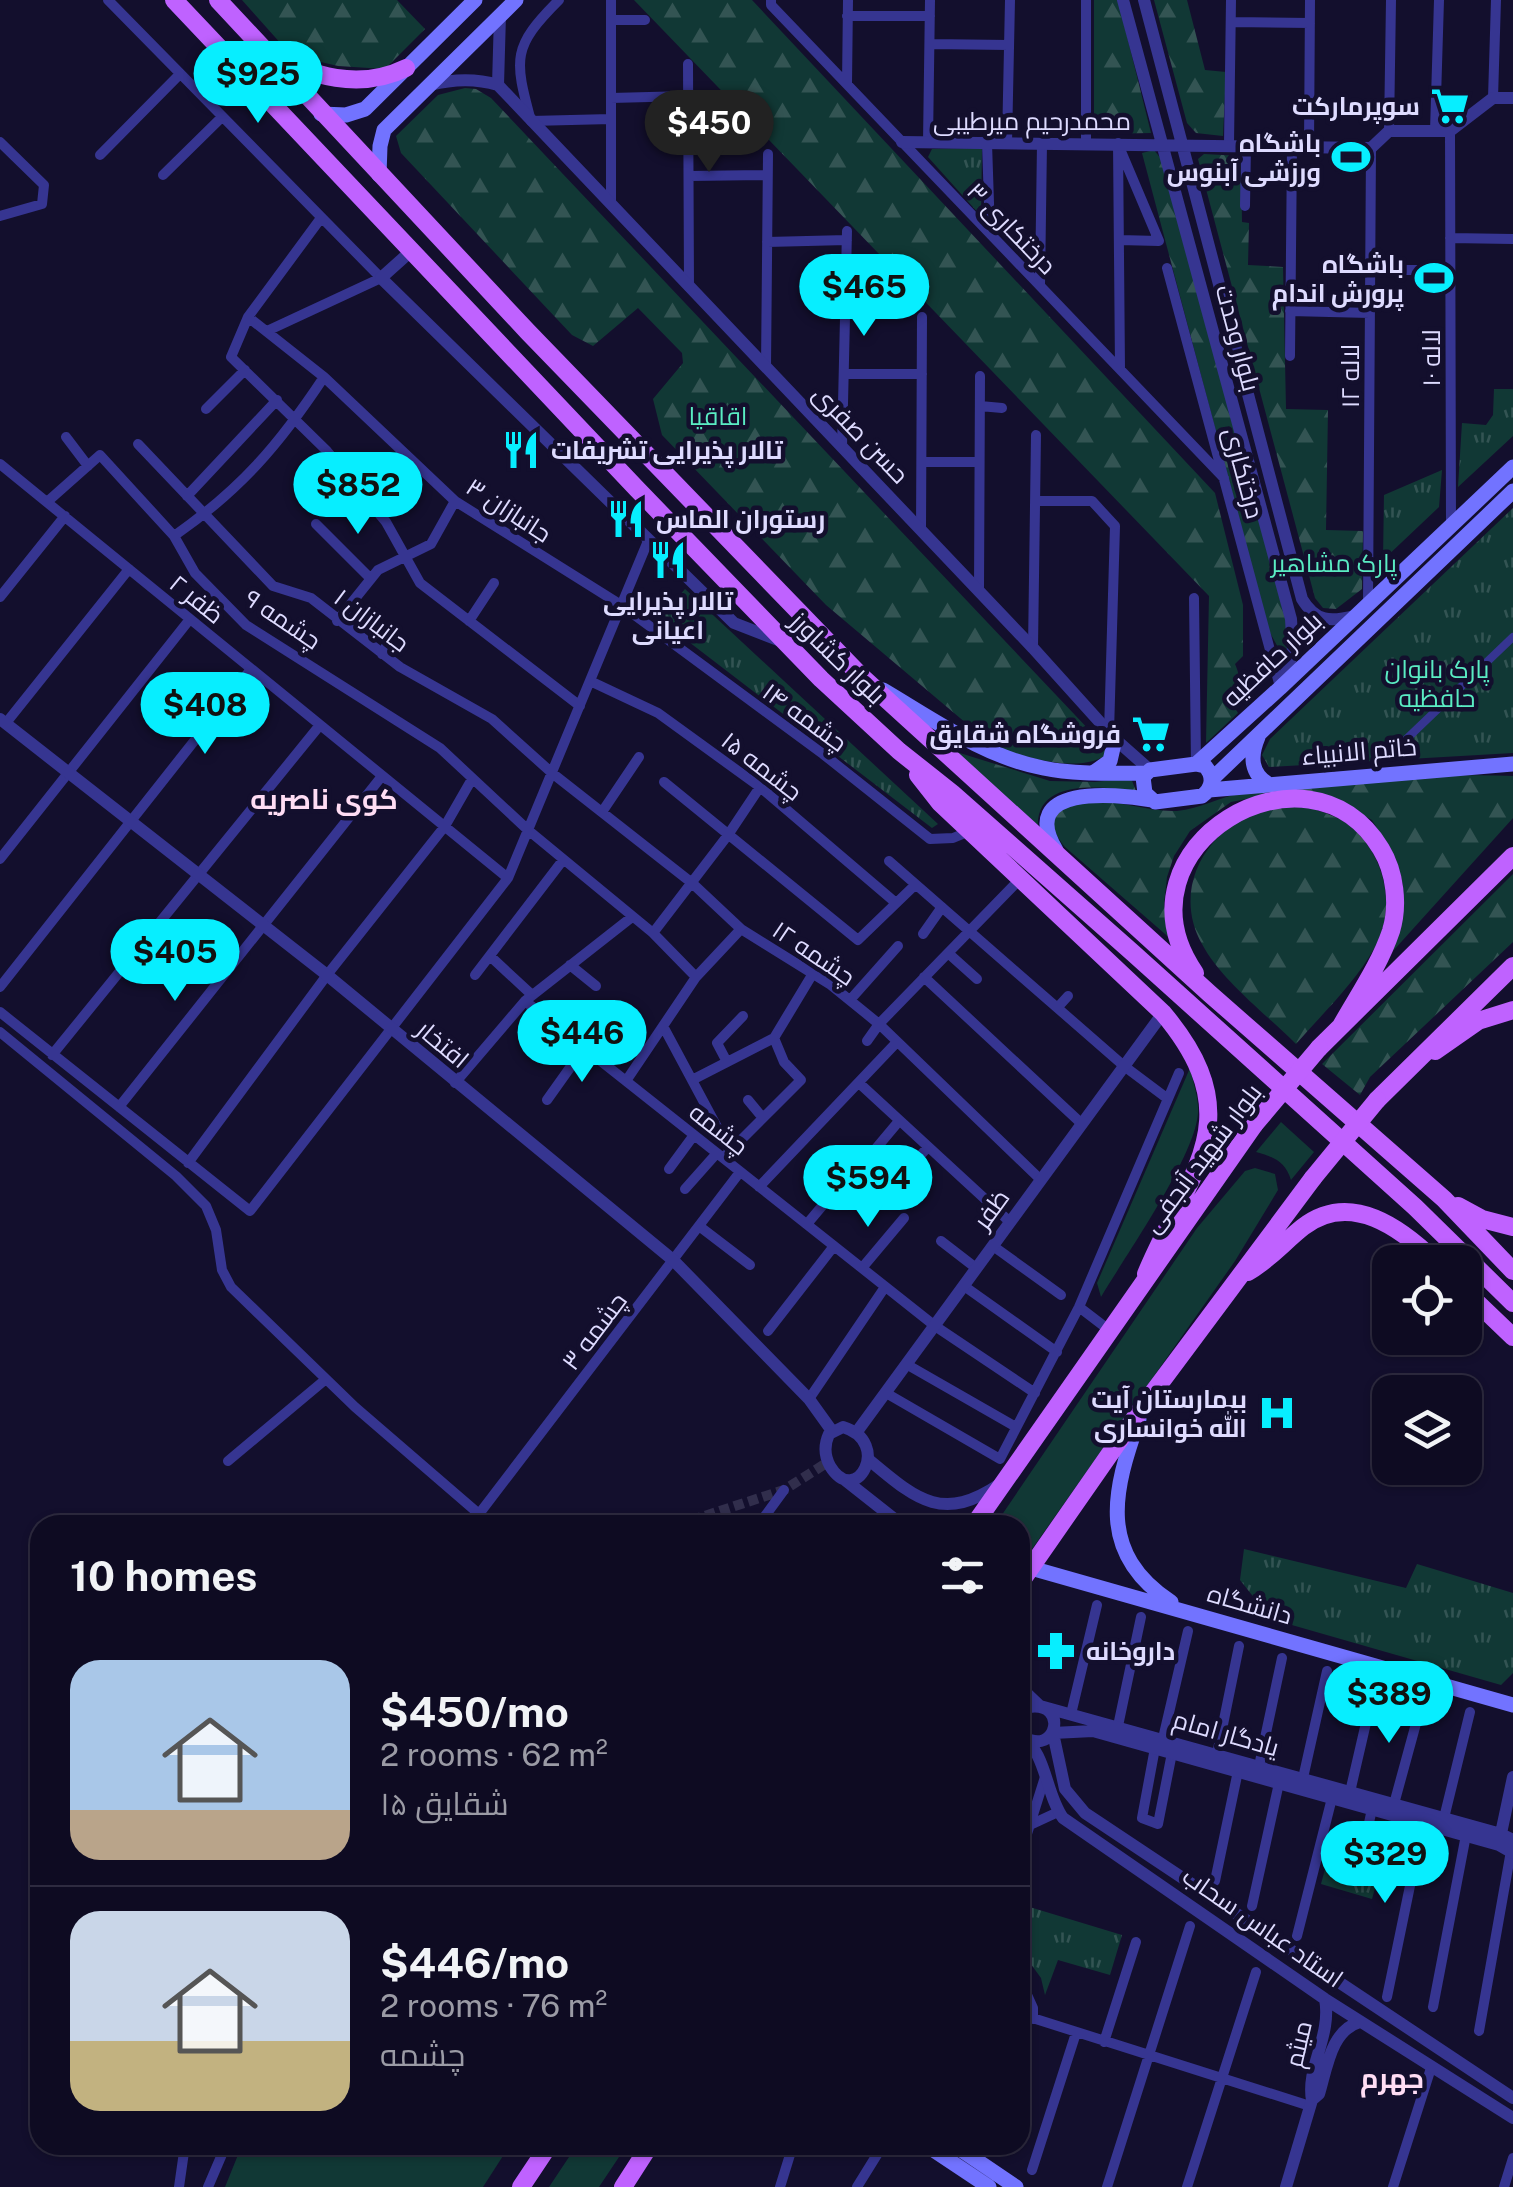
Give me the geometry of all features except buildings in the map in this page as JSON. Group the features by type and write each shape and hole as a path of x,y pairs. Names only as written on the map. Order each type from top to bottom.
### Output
{"main road":[{"name":"بلوار کشاورز","path":"174,0 785,643 899,751 1133,952 1415,1207 1513,1303"},
{"name":"بلوار کشاورز","path":"218,0 379,176 862,677 1210,994 1444,1199 1513,1270"},
{"path":"321,114 346,115 365,109 476,0"},
{"path":"379,176 384,130 516,0"},
{"path":"252,38 294,64 328,77 368,80 406,68"},
{"path":"365,109 384,130"},
{"name":"بلوار حافظیه","path":"1196,764 1513,467"},
{"name":"بلوار حافظیه","path":"1210,785 1513,491"},
{"path":"862,677 969,740 1008,758 1045,768 1093,772 1147,771 1196,764 1207,768 1210,785"},
{"path":"1093,772 1110,761 1112,735"},
{"path":"1259,736 1252,752 1254,766 1260,779 1270,785"},
{"path":"899,751 940,803 1164,1012 1202,1068 1210,1123 1203,1156 1146,1274"},
{"name":"خاتم الانبیاء","path":"1060,858 1046,822 1056,805 1082,796 1199,798 1210,785 1270,785 1388,772 1509,765"},
{"path":"1147,771 1143,790 1151,800"},
{"path":"1210,994 1184,956 1176,925 1174,904 1186,863 1208,834 1234,812 1258,803 1318,803 1344,812 1374,838 1386,858 1396,906 1392,929 1382,951 1341,1026"},
{"name":"بلوار شهید آنجفی","path":"981,1515 1146,1274 1254,1125 1319,1048 1513,856"},
{"path":"1030,1568 1146,1402 1313,1178 1377,1100 1513,966"},
{"path":"1402,1075 1476,1022 1513,1010"},
{"path":"1444,1199 1482,1218 1513,1226"},
{"path":"1239,1278 1263,1264 1302,1227 1335,1213 1358,1213 1382,1220 1417,1245"},
{"path":"1482,1307 1513,1337"},
{"path":"1146,1402 1120,1478 1116,1502 1118,1528 1133,1568 1148,1586 1187,1612"},
{"name":"دانشگاه","path":"1030,1576 1187,1612 1513,1705"},
{"path":"521,2187 542,2155"},
{"path":"623,2187 644,2155"},
{"path":"941,2155 988,2187"},
{"path":"969,2155 1016,2187"}],"street":[{"path":"108,0 320,218 734,624 785,643"},
{"path":"560,0 531,28 521,51 520,81 532,121 611,119"},
{"path":"611,0 611,204"},
{"path":"846,84 848,0"},
{"path":"928,142 930,0"},
{"path":"1007,143 1010,0"},
{"path":"1086,0 1086,144"},
{"name":"بلوار وحدت","path":"1123,0 1291,620 1293,653 1280,688"},
{"name":"بلوار وحدت","path":"1144,0 1302,599 1312,614 1321,619 1355,616"},
{"path":"1230,144 1231,0"},
{"path":"1309,146 1310,0"},
{"path":"1388,132 1391,0"},
{"name":"لاله ۱۰","path":"1439,0 1450,238 1451,526"},
{"path":"1493,98 1496,0"},
{"name":"درختکاری ۳","path":"771,3 1224,478"},
{"path":"430,85 484,80 498,86 500,15"},
{"path":"848,16 930,16"},
{"path":"611,20 645,20"},
{"path":"1230,22 1310,23"},
{"path":"930,44 1009,45"},
{"path":"688,64 690,287"},
{"path":"100,155 180,74"},
{"name":"حسن صفری","path":"498,86 1147,771"},
{"path":"611,98 688,96"},
{"path":"1371,148 1388,132 1443,131 1493,98 1513,98"},
{"path":"163,174 222,117"},
{"path":"0,142 44,184 42,204 0,216"},
{"name":"محمدرحیم میرطیبی","path":"902,142 1371,148"},
{"path":"988,143 990,234"},
{"path":"1040,285 1042,143"},
{"path":"1118,144 1120,369"},
{"path":"1118,144 1159,241 1119,240"},
{"path":"1244,206 1246,145"},
{"path":"1290,356 1292,146"},
{"name":"لاله ۱۲","path":"1368,604 1371,148"},
{"path":"766,366 768,154"},
{"path":"689,176 768,175"},
{"path":"320,218 248,317 231,357 278,400 386,522 420,583 580,706"},
{"path":"767,242 847,235 842,447"},
{"path":"1450,238 1513,239"},
{"path":"268,332 381,278 410,252"},
{"name":"درختکاری","path":"1167,268 1280,688"},
{"path":"1370,270 1450,270"},
{"path":"1290,311 1370,313"},
{"name":"جانبازان ۳","path":"248,317 324,377 455,501 622,605"},
{"path":"922,317 922,530"},
{"path":"206,408 244,370"},
{"path":"844,374 922,374"},
{"path":"979,590 980,376"},
{"path":"174,536 240,486 296,420 324,377"},
{"path":"187,496 278,400"},
{"path":"980,406 1002,408"},
{"path":"1033,648 1036,435"},
{"path":"47,502 88,466 66,437"},
{"name":"جانبازان ۱","path":"138,444 273,586 311,598 400,668 492,719 552,773"},
{"name":"چشمه ۹","path":"88,466 100,455 174,536 194,573 246,625 440,748 562,860 653,933 696,977"},
{"path":"922,462 980,462"},
{"name":"ظفر ۲","path":"0,464 508,878"},
{"path":"338,621 371,579 390,562 432,544 455,501"},
{"path":"1035,501 1092,502 1115,526 1112,735"},
{"path":"0,597 65,516"},
{"path":"316,524 371,579"},
{"path":"0,1012 250,1211 508,878 648,541"},
{"path":"3,721 129,569"},
{"path":"469,621 494,582"},
{"path":"1194,598 1196,764"},
{"name":"چشمه ۱۴","path":"622,605 930,839 953,838 970,831"},
{"path":"0,859 190,619"},
{"path":"382,654 396,630"},
{"path":"1396,749 1513,637"},
{"path":"0,986 251,669"},
{"name":"چشمه ۱۵","path":"590,680 658,714 760,787 896,904"},
{"name":"افتخار","path":"3,721 327,975 673,1260 808,1399 832,1431"},
{"path":"52,1054 320,725"},
{"path":"602,812 639,757"},
{"name":"چشمه ۱۲","path":"552,773 692,883 741,929 850,1000 879,1024 1041,1180"},
{"path":"118,1107 382,776"},
{"path":"188,1162 327,975 445,826 472,778"},
{"path":"664,782 858,940 916,885"},
{"path":"653,933 760,787"},
{"path":"475,975 562,860"},
{"path":"889,861 1124,1066 1168,1099"},
{"path":"867,1041 1021,878"},
{"path":"923,934 942,907"},
{"path":"456,1083 529,998 632,917"},
{"path":"626,1081 696,977 741,929"},
{"path":"850,1000 898,946"},
{"path":"948,952 977,979"},
{"name":"چشمه","path":"490,956 584,1048 723,1154 740,1172 935,1326 1034,1393"},
{"path":"570,965 596,986"},
{"path":"692,1080 774,1038 812,975"},
{"path":"924,977 1082,1124"},
{"path":"1058,1007 1068,996"},
{"name":"ظفر","path":"856,1433 1164,1012"},
{"path":"727,1062 717,1044 743,1016"},
{"path":"663,1026 692,1080 723,1154"},
{"path":"0,1032 176,1176 206,1206 216,1230 222,1270 231,1287 326,1380 479,1514"},
{"path":"685,1188 801,1080 784,1062 774,1038"},
{"path":"759,1186 897,1042"},
{"path":"547,1100 584,1048"},
{"path":"886,1393 1000,1458 1079,1308 1179,1073"},
{"path":"858,1082 1010,1222"},
{"path":"748,1100 763,1118"},
{"path":"874,1152 899,1120"},
{"path":"669,1169 694,1135"},
{"path":"891,1188 928,1147"},
{"name":"چشمه ۳","path":"479,1514 740,1172"},
{"path":"807,1224 844,1180"},
{"path":"862,1268 904,1218"},
{"path":"699,1226 750,1265"},
{"path":"942,1241 976,1268"},
{"path":"768,1332 834,1246"},
{"path":"993,1246 1061,1295"},
{"path":"808,1399 886,1286"},
{"path":"964,1286 1056,1352"},
{"path":"1079,1308 1109,1330"},
{"path":"906,1364 1016,1427"},
{"path":"228,1461 326,1380"},
{"path":"843,1478 864,1474 868,1460 865,1445 856,1433 843,1428 832,1431 826,1441 832,1469 843,1478 889,1515"},
{"path":"868,1460 910,1494 930,1502 965,1501 1006,1480"},
{"path":"766,1515 784,1490"},
{"path":"1071,1714 1097,1605"},
{"path":"1118,1726 1140,1618"},
{"path":"1163,1747 1158,1824 1142,1818 1163,1747 1188,1631"},
{"path":"1217,1754 1239,1646"},
{"path":"1259,1766 1282,1658"},
{"path":"1303,1778 1327,1671"},
{"path":"1350,1792 1375,1684"},
{"path":"1030,1696 1040,1706"},
{"path":"1394,1804 1423,1698"},
{"path":"1030,1708 1040,1706"},
{"name":"یادگار امام","path":"1040,1706 1118,1726 1163,1747 1238,1772 1507,1845"},
{"name":"استاد عباس سحاب","path":"1040,1706 1053,1716 1052,1733 1065,1789 1085,1813 1513,2098"},
{"path":"1444,1818 1470,1712"},
{"name":"یادگار امام","path":"1030,1737 1044,1741 1052,1733 1093,1731 1217,1754 1444,1818 1507,1845"},
{"path":"1030,1744 1058,1812 1030,1825"},
{"path":"1215,1881 1238,1772"},
{"path":"1030,1825 1045,1777"},
{"path":"1479,2031 1507,1845 1513,1777"},
{"path":"1252,1906 1279,1783"},
{"path":"1297,1936 1332,1798"},
{"path":"1360,1864 1372,1808"},
{"name":"استاد عباس سحاب","path":"1058,1812 1360,2022 1513,2118"},
{"path":"1387,1996 1423,1823"},
{"path":"1433,2008 1466,1836"},
{"path":"1106,2187 1190,1926"},
{"path":"1104,2042 1136,1942"},
{"path":"1187,2187 1256,1972"},
{"name":"میثم","path":"1286,2187 1311,2103 1310,2089 1328,2022 1325,1998"},
{"path":"1030,2001 1033,2019"},
{"path":"1030,2018 1311,2103"},
{"name":"میثم","path":"1311,2103 1319,2094 1338,2036 1344,2028 1360,2022"},
{"path":"1032,2170 1076,2032"},
{"path":"1393,2187 1431,2068"},
{"path":"1466,2091 1477,2077"},
{"path":"179,2187 184,2155"},
{"path":"208,2187 222,2155"},
{"path":"780,2187 790,2155"},
{"path":"857,2187 876,2155"},
{"path":"1504,2187 1513,2158"}],"green space":[{"path":"242,0 397,0 425,29 385,69 338,66 291,55"},
{"path":"634,0 752,0 1215,493 1243,605 1243,656 1235,664 1238,682 1227,696 1238,713 1206,743 1209,596"},
{"path":"1094,0 1118,0 1151,133 1100,134 1094,123"},
{"path":"1154,0 1187,0 1205,70 1226,72 1223,136 1196,133 1187,123"},
{"name":"اقاقیا","path":"476,89 491,98 1110,752 1085,763 1052,762 992,745 826,605 662,435 653,399 683,363 682,353 638,308 593,346 572,335 401,153 396,136 438,95"},
{"path":"982,148 981,216 928,157 932,149"},
{"path":"1154,150 1162,160 1287,625 1286,652 1280,651 1269,631 1142,153"},
{"name":"پارک مشاهیر","path":"1204,154 1241,156 1242,222 1249,223 1248,265 1283,267 1286,409 1328,410 1326,530 1363,531 1362,589 1336,609 1323,608 1315,598 1198,159"},
{"path":"1494,389 1513,389 1513,436 1458,487 1462,423 1486,425 1493,415"},
{"path":"1442,470 1439,507 1383,560 1384,495"},
{"name":"پارک بانوان حافظیه","path":"1513,508 1513,753 1269,767 1262,755 1270,739"},
{"path":"685,589 938,824 932,828 659,619"},
{"path":"950,750 1050,781 1131,778 1136,791 1089,788 1059,793 1040,812 1038,829"},
{"path":"1513,776 1513,818 1393,951 1404,907 1396,859 1372,820 1337,801 1272,794 1231,802 1190,831 1174,856 1167,877 1164,904 1172,940 1065,847 1053,821 1063,808 1091,801 1177,811 1235,795 1310,786 1413,777"},
{"path":"1307,807 1340,820 1362,838 1379,866 1386,899 1382,932 1367,960 1296,1044 1232,984 1210,957 1193,922 1191,901 1193,880 1201,860 1229,828 1269,809"},
{"path":"1513,874 1513,942 1370,1077 1360,1095 1322,1064"},
{"path":"1190,1068 1198,1107 1194,1132 1173,1179 1101,1297 1097,1283"},
{"path":"1281,1122 1314,1152 1291,1180 1278,1161 1256,1152"},
{"path":"1255,1168 1275,1174 1278,1190 1235,1261 1030,1552 1030,1515 1002,1515 1197,1228 1245,1171"},
{"path":"1244,1549 1406,1588 1417,1564 1513,1593 1513,1673 1501,1685 1271,1619 1240,1580"},
{"path":"1327,1862 1378,1877 1372,1899 1321,1884"},
{"path":"1030,1907 1122,1935 1110,1975 1058,1960 1045,1995 1041,1978 1030,1963"},
{"path":"238,2155 504,2155 483,2187 225,2187"},
{"path":"570,2155 620,2155 599,2187 549,2187"}],"tunnel":[{"path":"708,1515 784,1490 828,1462"}],"place":[{"name":"سوپرمارکت","path":"1450,106"},
{"name":"باشگاه ورزشی آبنوس","path":"1351,157"},
{"name":"باشگاه پرورش اندام","path":"1434,278"},
{"name":"تالار پذیرایی تشریفات","path":"521,450"},
{"name":"رستوران الماس","path":"626,519"},
{"name":"تالار پذیرایی اعیانی","path":"668,560"},
{"name":"فروشگاه شقایق","path":"1151,734"},
{"name":"بیمارستان آیت الله خوانساری","path":"1277,1413"},
{"name":"داروخانه","path":"1056,1651"}],"district":[{"name":"کوی ناصریه","path":"324,798"},
{"name":"جهرم","path":"1392,2077"}]}
